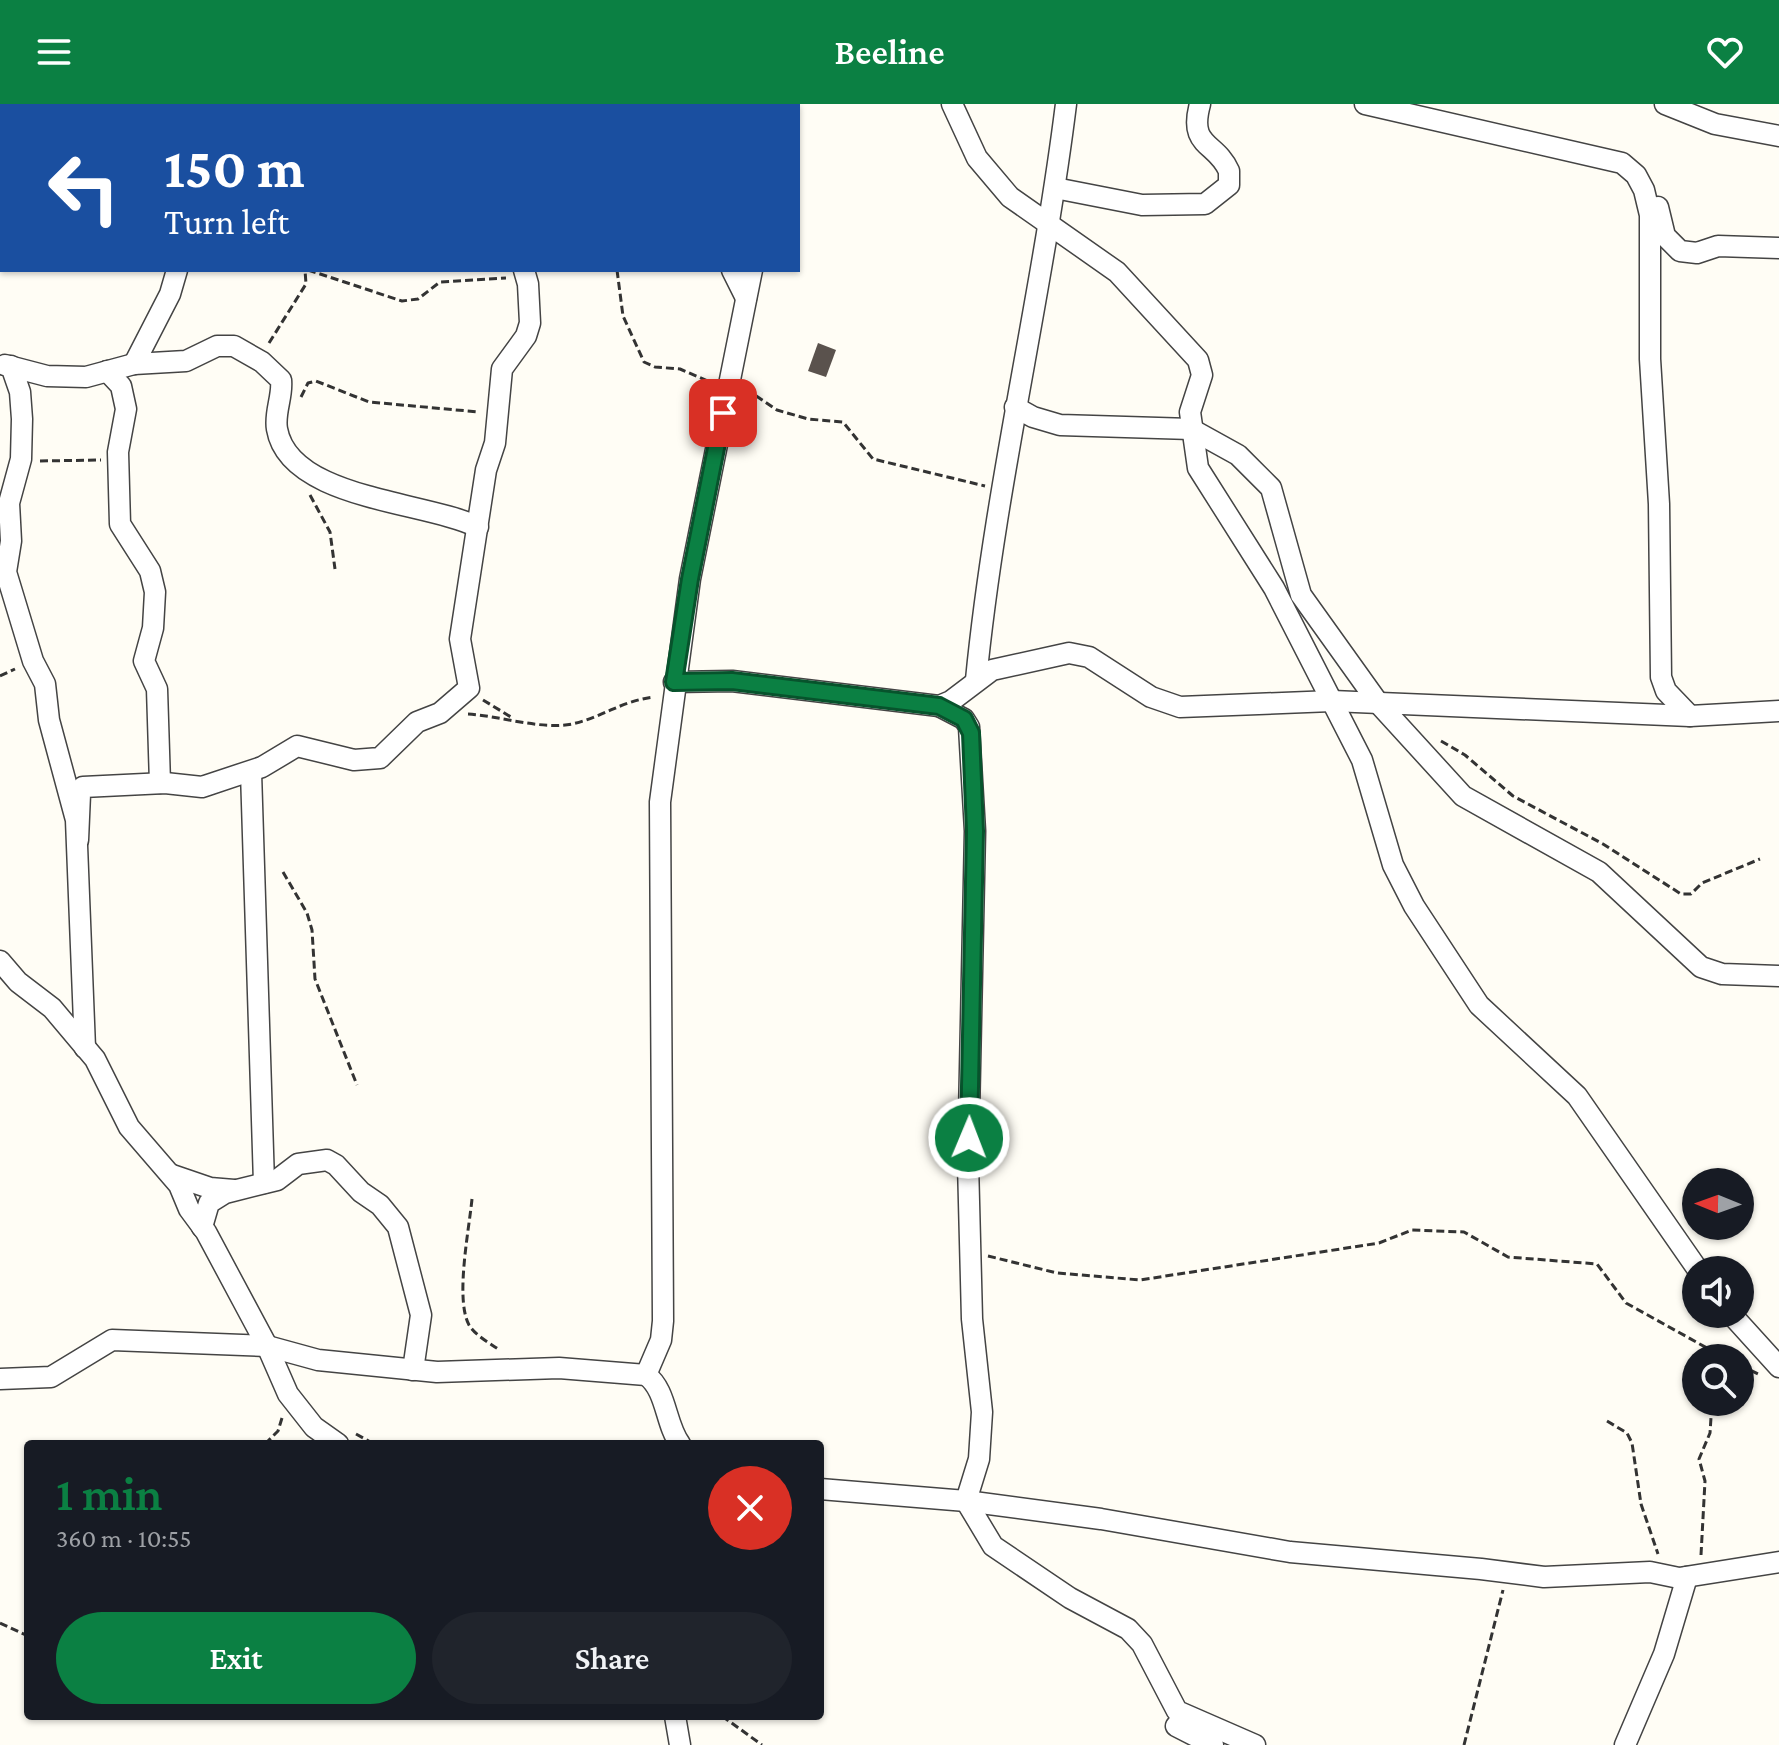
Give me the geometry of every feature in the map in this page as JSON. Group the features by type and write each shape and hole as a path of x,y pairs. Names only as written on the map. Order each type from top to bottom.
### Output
{"street":[{"path":"952,104 986,172 1010,197 1050,228 1117,272 1152,313 1184,341 1198,360 1202,372 1191,401 1191,429 1192,447 1204,484 1274,588 1362,760 1393,865 1414,906 1479,1005 1577,1096 1688,1256"},
{"path":"976,680 1002,490 1050,228 1066,104"},
{"path":"1055,188 1142,205 1205,204 1214,200 1229,185 1229,171 1198,135 1196,118 1200,104"},
{"path":"1365,104 1636,165 1649,173 1665,236 1680,251 1697,253 1718,246 1779,248"},
{"path":"1665,104 1715,124 1779,136"},
{"path":"1613,161 1630,168 1636,175 1644,190 1650,215 1650,359 1659,504 1661,677 1670,696 1690,716"},
{"path":"134,364 170,294 176,272"},
{"path":"733,272 746,298"},
{"path":"646,1375 661,1340 663,1321 658,882 660,802 690,579 752,272"},
{"path":"85,1048 78,840 82,787 160,783 202,787 251,772 297,746 354,760 383,757 417,722 440,713 460,699 470,685 460,639 486,470 495,443 502,369 526,336 530,323 524,273"},
{"path":"6,365 67,378 134,364 186,361 224,346 234,346 257,359 281,380 276,427 279,438 287,454 308,475 341,489 393,500 478,527"},
{"path":"6,365 20,392 21,459 10,494 11,541 6,572 33,661 45,684 49,720 58,743 78,840"},
{"path":"107,371 118,381 125,398 119,460 120,524 150,571 155,592 153,628 144,661 157,689 160,783"},
{"path":"1015,407 1033,417 1060,425 1191,429 1238,455 1265,480 1279,514 1301,595 1379,704 1463,796 1599,872 1701,967 1722,974 1779,976"},
{"path":"939,706 951,701 976,680 1003,666 1080,653 1151,697 1180,707 1332,701 1690,716 1779,711"},
{"path":"674,688 732,681 939,706 964,719 971,733 975,831 968,1163 972,1319 982,1412 979,1459 966,1501 993,1546 1070,1598 1128,1629 1142,1644 1163,1713 1175,1725 1213,1745"},
{"path":"251,772 264,1183"},
{"path":"0,961 18,982 52,1008 100,1069 129,1127 172,1175 267,1346 288,1394 314,1427 332,1440"},
{"path":"202,1227 209,1203 277,1180 298,1164 327,1160 391,1217 398,1227 421,1315 413,1370"},
{"path":"172,1175 210,1188 240,1190"},
{"path":"1744,1328 1779,1367"},
{"path":"0,1379 51,1377 112,1340 267,1346 318,1360 413,1370 559,1368 646,1375 656,1385 674,1440"},
{"path":"824,1489 966,1501 1101,1519 1290,1552 1481,1569 1508,1575 1650,1572 1686,1576 1779,1562"},
{"path":"1625,1745 1664,1654 1686,1576"},
{"path":"1147,1657 1177,1711 1255,1745"},
{"path":"676,1720 680,1745"}],"path":[{"path":"257,359 300,296 306,284 307,272"},
{"path":"313,272 402,301 418,299 440,282 524,273"},
{"path":"617,272 623,316 644,362 655,367 680,369 705,382 730,381 777,410 808,419 843,422 873,459 1002,490"},
{"path":"301,397 308,383 316,381 369,402 476,410 497,422"},
{"path":"21,459 119,460"},
{"path":"308,491 330,532 335,569"},
{"path":"470,685 482,700 514,719"},
{"path":"440,713 514,719 543,725 572,724 601,715 623,702 674,688"},
{"path":"1433,736 1465,755 1513,796 1603,844 1681,894 1691,894 1702,883 1760,859"},
{"path":"283,872 307,913 314,939 315,979 357,1085"},
{"path":"472,1199 463,1290 465,1315 477,1334 500,1351 517,1370"},
{"path":"970,1248 1015,1265 1140,1280 1379,1243 1412,1230 1464,1232 1508,1257 1597,1264 1626,1303 1696,1344"},
{"path":"269,1440 278,1431 288,1394"},
{"path":"1686,1576 1700,1519 1705,1481 1699,1459 1710,1433 1711,1416"},
{"path":"1607,1421 1627,1433 1632,1443 1652,1542 1686,1576"},
{"path":"1464,1745 1508,1575"},
{"path":"0,1623 24,1634"},
{"path":"728,1720 762,1745"}],"building":[{"path":"818,343 836,350 826,377 808,371"}],"route":[{"path":"723,413 690,579 674,682 732,681 939,706 967,723 971,733 975,831 969,1138"}]}
